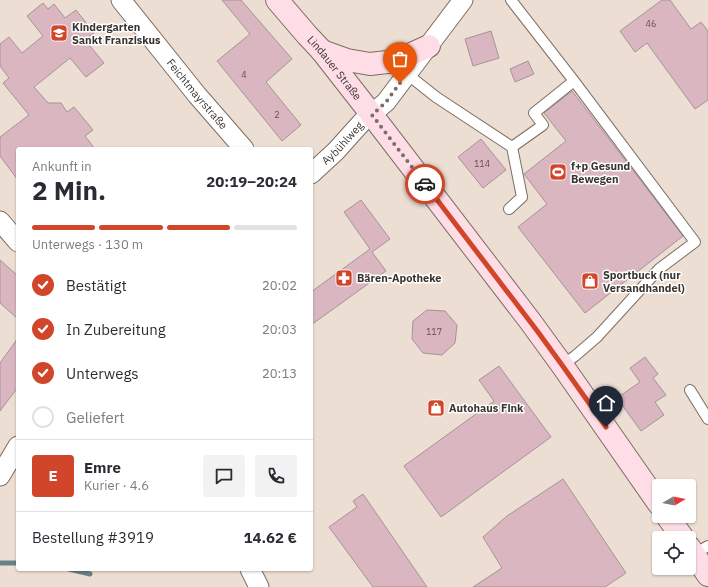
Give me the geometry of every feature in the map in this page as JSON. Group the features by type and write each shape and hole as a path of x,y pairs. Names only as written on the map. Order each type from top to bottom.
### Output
{"main road":[{"name":"Lindauer Straße","path":"277,0 307,36 322,51 525,315 562,365 652,494"},
{"path":"322,51 347,60 370,64 396,61 429,46"},
{"path":"673,523 680,531"},
{"path":"696,550 707,575"}],"street":[{"name":"Feichtmayrstraße","path":"121,0 197,95 242,147"},
{"name":"Aybühlweg","path":"313,172 336,151 362,122 386,102 463,0"},
{"path":"0,221 16,240"},
{"path":"0,476 16,449"},
{"path":"251,571 259,587"}],"lane":[{"path":"511,0 695,242 659,270 597,337 562,365"},
{"path":"408,74 436,97 512,147 522,197 509,209"},
{"path":"512,147 543,125 534,113 574,81"},
{"path":"690,390 708,419"}],"building":[{"path":"222,0 241,0 292,59 266,82 301,125 282,141 217,61 250,34"},
{"path":"662,0 670,0 691,29 701,22 708,31 708,100 695,109 647,43 635,52 620,31"},
{"path":"43,3 48,9 54,4 65,18 76,10 94,33 85,40 104,63 86,77 70,58 34,87 48,103 61,103 67,112 74,107 93,130 85,136 93,147 16,147 16,177 0,156 0,137 29,115 3,83 9,78 0,66 0,44 9,37 22,53 43,36 27,16"},
{"path":"491,31 499,58 473,66 465,39"},
{"path":"528,61 534,74 515,82 510,69"},
{"path":"572,91 683,236 585,313 518,227 547,204 524,174 566,141 544,113"},
{"path":"481,139 506,170 483,188 458,157"},
{"path":"361,200 390,239 372,252 386,271 313,324 313,291 370,249 344,212"},
{"path":"0,260 16,274 16,317 0,303"},
{"path":"427,310 445,311 457,325 455,343 442,355 423,353 412,339 413,321"},
{"path":"16,341 16,390 0,411 0,363"},
{"path":"645,357 658,374 653,378 666,395 655,402 664,415 641,431 617,398 640,382 630,368"},
{"path":"499,366 551,437 441,517 404,466 494,401 479,380"},
{"path":"563,479 626,573 605,587 473,587 502,568 483,537 507,516"},
{"path":"363,494 427,587 373,587 329,527 357,507 353,501"}],"waterway":[{"path":"0,563 16,563"},
{"path":"77,571 90,574"}],"way so far":[{"path":"400,83 386,102 372,115 425,184"}],"place":[{"name":"Kindergarten Sankt Franziskus","path":"59,33"},
{"name":"f+p Gesund Bewegen","path":"558,172"},
{"name":"Bären-Apotheke","path":"344,278"},
{"name":"Sportbuck (nur Versandhandel)","path":"590,281"},
{"name":"Autohaus Fink","path":"436,408"}],"route":[{"path":"425,184 538,332 606,427"}]}
